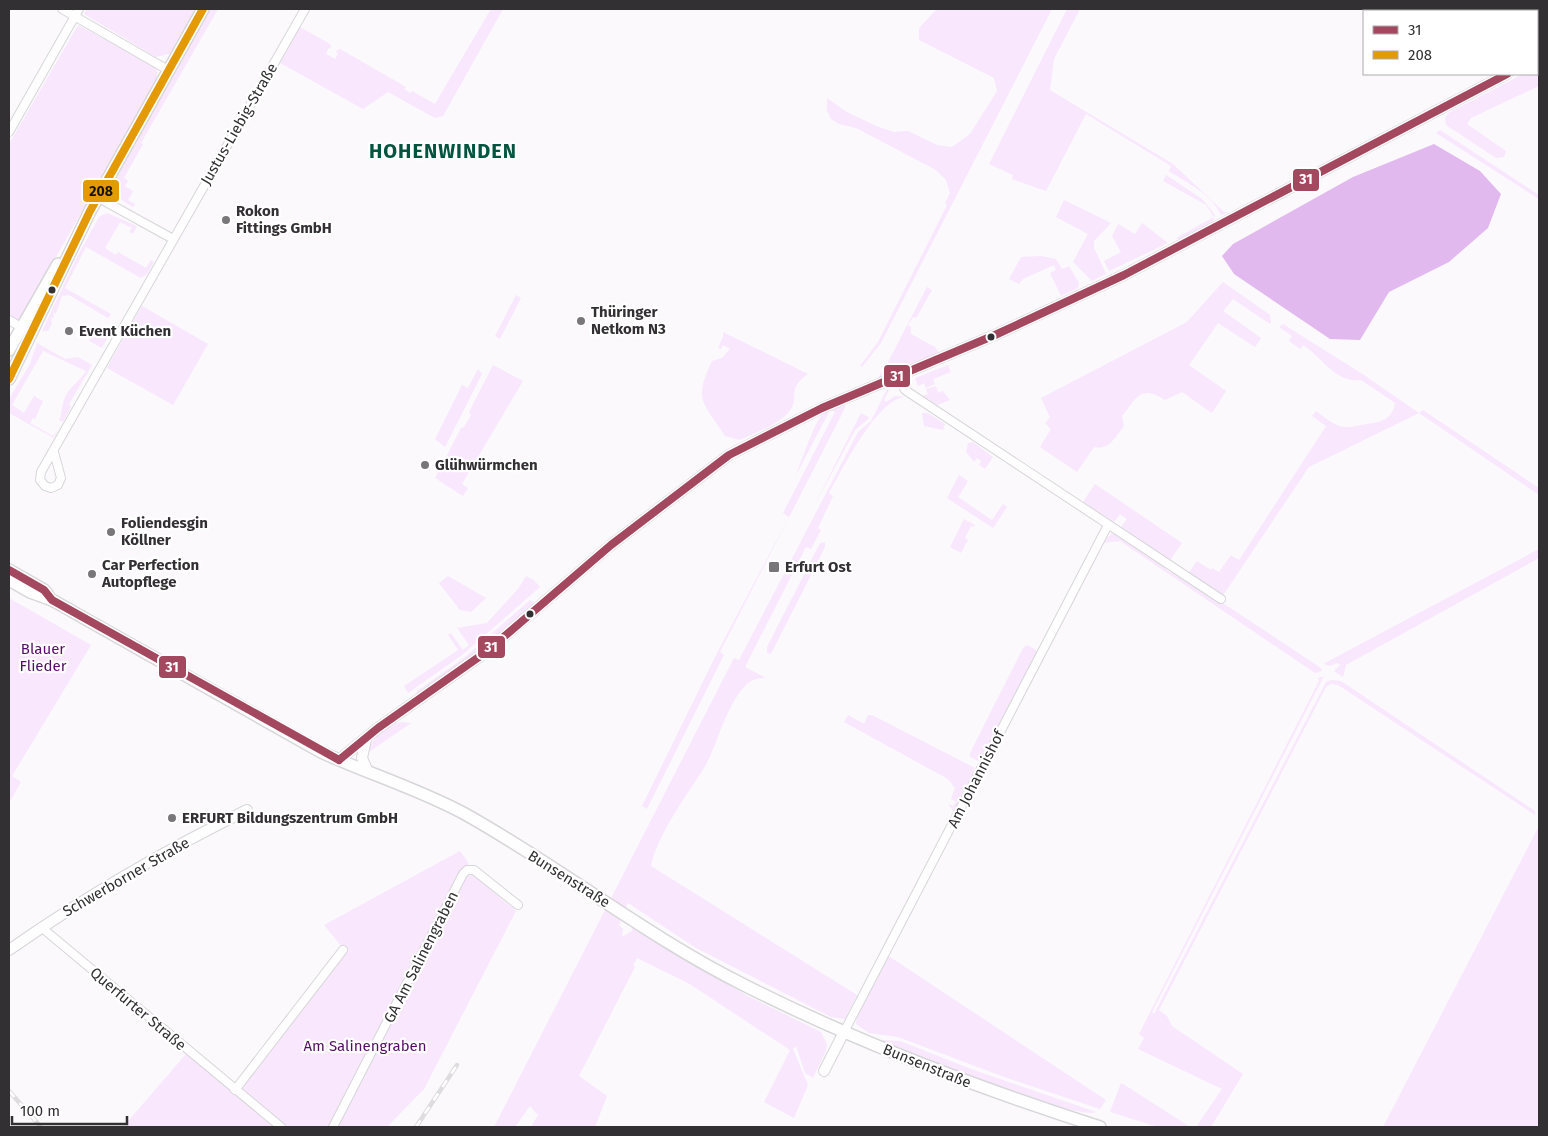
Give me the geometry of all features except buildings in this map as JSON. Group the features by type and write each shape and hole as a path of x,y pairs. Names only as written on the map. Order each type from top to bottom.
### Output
{"main road":[{"path":"9,379 26,330 97,197 203,9"},
{"path":"9,350 26,330"},
{"name":"Bunsenstraße","path":"9,570 44,590 52,600"},
{"name":"Bunsenstraße","path":"9,580 30,592 52,600 339,760 433,798 478,822 635,921 743,984 844,1032 966,1082 1100,1127"}],"street":[{"path":"62,9 77,12 168,70"},
{"name":"Justus-Liebig-Straße","path":"54,452 305,9"},
{"path":"9,132 77,12"},
{"path":"339,760 366,738 486,652 611,545 729,455 822,408 897,377 1124,275 1505,75"},
{"path":"97,197 173,239"},
{"path":"9,320 26,330"},
{"path":"897,377 905,390 1221,599"},
{"name":"Am Johannishof","path":"844,1032 1108,525"},
{"path":"366,738 362,758 368,772"},
{"name":"Schwerborner Straße","path":"9,950 41,927 144,863 247,810"},
{"name":"GA Am Salinengraben","path":"333,1127 462,874 467,870 474,870 518,905"},
{"name":"Querfurter Straße","path":"41,927 236,1090"},
{"path":"281,1127 236,1090 343,950"},
{"path":"824,1071 844,1032"}],"green space":[{"path":"87,9 198,9 173,53 156,57 84,14"},
{"path":"209,9 218,9 141,143 143,144 124,178 128,181 125,186 133,191 128,200 135,204 133,207 117,194 115,190 117,181 115,180"},
{"path":"491,9 503,9 443,116 435,118 388,92 363,109 280,63 300,27 330,44 331,48 328,49 326,54 335,59 338,54 336,51 340,49 406,87 404,89 410,93 412,91 435,104"},
{"path":"937,9 1052,9 881,343 862,367 860,366 878,342 947,205 945,203 950,193 946,180 936,170 856,128 839,124 831,119 827,111 827,98 845,111 876,126 894,132 908,131 937,145 952,147 970,134 997,91 994,78 919,40 919,28"},
{"path":"1067,9 1080,9 1054,59 1050,90 1173,164 1224,212 1229,212 1221,215 1212,201 1205,195 1169,171 1171,166 1086,114 1046,191 1012,179 1013,175 989,164"},
{"path":"78,25 153,65 157,70 157,79 19,322 9,316 9,144"},
{"path":"1538,66 1539,86 1471,118 1467,124 1506,151 1504,157 1496,158 1446,125 1445,118 1448,113 1521,75 1538,75"},
{"path":"1440,130 1539,195 1539,199 1436,133"},
{"path":"1166,175 1202,199 1215,215 1213,220 1210,224 1206,227 1179,240 1176,238 1214,217 1206,205 1163,181"},
{"path":"1064,200 1111,223 1094,241 1094,248 1106,274 1092,281 1073,262 1088,234 1056,217"},
{"path":"107,213 137,226 133,234 129,232 132,228 120,222 105,248 116,255 118,252 146,268 151,260 154,262 147,274 141,278 86,247 65,288 111,314 108,318 69,295 62,296 56,313 53,313 54,317 51,318 52,324 48,331 42,331 77,257 99,217"},
{"path":"1142,223 1168,243 1109,271 1104,261 1121,252 1112,236 1118,224 1135,234"},
{"path":"1041,256 1056,259 1062,269 1069,266 1079,283 1078,288 1061,296 1050,273 1056,270 1054,265 1023,279 1019,284 1009,279 1021,257"},
{"path":"1223,282 1270,315 1271,322 1270,324 1233,299 1223,311 1261,338 1255,347 1218,323 1189,365 1226,391 1212,413 1182,392 1165,400 1157,395 1145,393 1135,399 1122,416 1124,426 1115,439 1104,447 1094,447 1077,472 1040,447 1051,429 1045,423 1050,417 1041,398 1187,322"},
{"path":"927,287 932,290 916,318 913,317 908,325 911,327 911,334 935,347 939,353 876,381 885,368"},
{"path":"516,295 521,298 500,339 495,336"},
{"path":"142,306 208,344 173,405 107,368"},
{"path":"1283,324 1364,375 1419,413 1309,467 1222,597 1188,574 1197,561 1211,570 1212,568 1219,572 1231,555 1239,560 1326,426 1312,416 1316,411 1336,425 1350,427 1385,419 1389,417 1394,409 1395,403 1361,380 1352,380 1336,374 1303,345 1300,349 1289,341 1292,336 1279,327"},
{"path":"98,325 111,331 102,348 89,341"},
{"path":"723,332 808,374 797,385 792,408 784,417 740,440 725,436 703,401 703,385 712,361 722,358 730,349 723,345 721,349 718,348"},
{"path":"37,343 65,359 78,357 92,365 69,404 71,407 63,422 59,420 66,395 86,371 43,351 12,405 24,413 34,396 43,401 35,419 33,418 30,423 53,436 58,430 54,438 9,413 9,399 30,364"},
{"path":"493,365 523,381 462,484 468,488 463,496 435,478 461,428 464,427 471,415 469,412"},
{"path":"948,365 951,372 933,379 935,384 926,388 924,383 918,386 915,378"},
{"path":"478,369 482,374 445,447 435,439 462,385 468,388"},
{"path":"936,386 938,393 943,391 950,400 938,405 923,396 928,394 926,389"},
{"path":"887,389 889,390 884,400 886,402 895,396 905,397 894,401 883,410 872,422 851,453 829,493 833,496 818,528 821,530 811,549 806,547 745,667 766,678 750,682 738,695 727,715 704,768 659,842 651,866 857,995 845,1019 831,1017 696,948 628,903 619,925 623,929 622,937 632,931 633,926 746,995 821,1032 827,1044 826,1051 813,1078 805,1073 796,1046 793,1049 808,1085 794,1118 764,1102 790,1050 688,983 637,958 633,965 635,967 579,1076 607,1096 595,1127 531,1127 538,1115 530,1106 515,1127 494,1127 734,658 739,660 858,432 871,421"},
{"path":"845,403 845,408 720,652 724,655 647,809 642,806 718,651 789,517 783,513 835,412 830,410 796,475 816,424 825,411"},
{"path":"1423,410 1539,488 1539,495 1419,413"},
{"path":"861,413 869,417 868,419 855,430 813,508"},
{"path":"922,413 928,413 945,424 943,430 924,426"},
{"path":"973,442 993,457 985,469 979,465 981,461 977,458 974,462 966,452 968,443"},
{"path":"959,475 968,481 958,497 992,520 1003,504 1007,507 993,528 947,498"},
{"path":"1095,484 1182,543 1170,560 1121,527 1127,519 1120,514 1114,522 1083,502"},
{"path":"964,519 975,525 974,527 971,526 965,538 968,540 961,553 950,547"},
{"path":"1117,533 1149,554 1168,571 1188,580 1321,668 1322,671 1315,673 1120,541 1102,543 1111,534"},
{"path":"825,542 825,547 771,654 767,653 767,647 820,543"},
{"path":"1539,549 1539,558 1346,665 1343,677 1334,671 1340,665 1338,663 1329,666 1323,664"},
{"path":"448,576 486,598 471,612 460,610 439,583"},
{"path":"526,576 534,580 540,587 462,655 408,693 404,686 458,650 448,635 451,633 463,650 469,645 457,628 487,623 518,589"},
{"name":"Blauer Flieder","path":"9,598 91,645 12,776 21,782 9,803"},
{"path":"530,600 535,604 482,649 419,694 416,692 465,657"},
{"path":"1027,645 1036,650 1037,654 983,759 978,761 970,757 970,753 1023,648"},
{"path":"1324,676 1152,1012 1154,1014 1326,682 1331,680 1341,681 1535,811 1535,815 1338,685 1331,684 1326,687 1159,1010 1167,1016 1172,1026 1243,1074 1211,1127 1196,1127 1222,1089 1138,1049 1144,1038 1139,1034 1319,681 1318,678"},
{"path":"848,715 864,724 868,715 872,715 975,768 977,773 896,927 882,948 954,811 948,804 953,806 956,802 951,799 955,788 948,779 844,722"},
{"path":"401,722 411,723 366,754 371,744 380,734 390,726"},
{"path":"1539,826 1539,1127 1383,1127"},
{"name":"Am Salinengraben","path":"460,851 468,862 470,872 516,911 424,1089 387,1127 123,1127 186,1054 236,1095 346,952 324,925"},
{"path":"887,955 1106,1100 1100,1109 1007,1078 898,1037 869,1033 856,1024 857,1017"},
{"path":"876,1040 900,1041 971,1069 1096,1112 1082,1112 1058,1107 1026,1097"},
{"path":"1121,1083 1190,1127 1158,1127 1110,1112"}],"shaded area":[{"path":"1434,144 1480,171 1501,194 1488,228 1449,262 1389,292 1360,340 1330,339 1234,274 1222,256 1233,244 1353,177"}],"railway":[{"path":"416,1127 457,1065"},
{"path":"9,1091 41,1127"}],"transit line":[{"name":"208","path":"9,379 90,211 203,9"},
{"name":"31","path":"339,760 378,728 486,652 611,545 729,455 822,408 995,335 1124,275 1505,75"},
{"name":"31","path":"9,570 44,590 52,600 339,760"}],"place":[{"name":"Rokon Fittings GmbH","path":"226,220"},
{"name":"Thüringer Netkom N3","path":"581,321"},
{"name":"Event Küchen","path":"69,331"},
{"name":"Glühwürmchen","path":"425,465"},
{"name":"Foliendesgin Köllner","path":"111,532"},
{"name":"Erfurt Ost","path":"774,567"},
{"name":"Car Perfection Autopflege","path":"92,574"},
{"name":"ERFURT Bildungszentrum GmbH","path":"172,818"}],"district":[{"name":"HOHENWINDEN","path":"443,151"}]}
